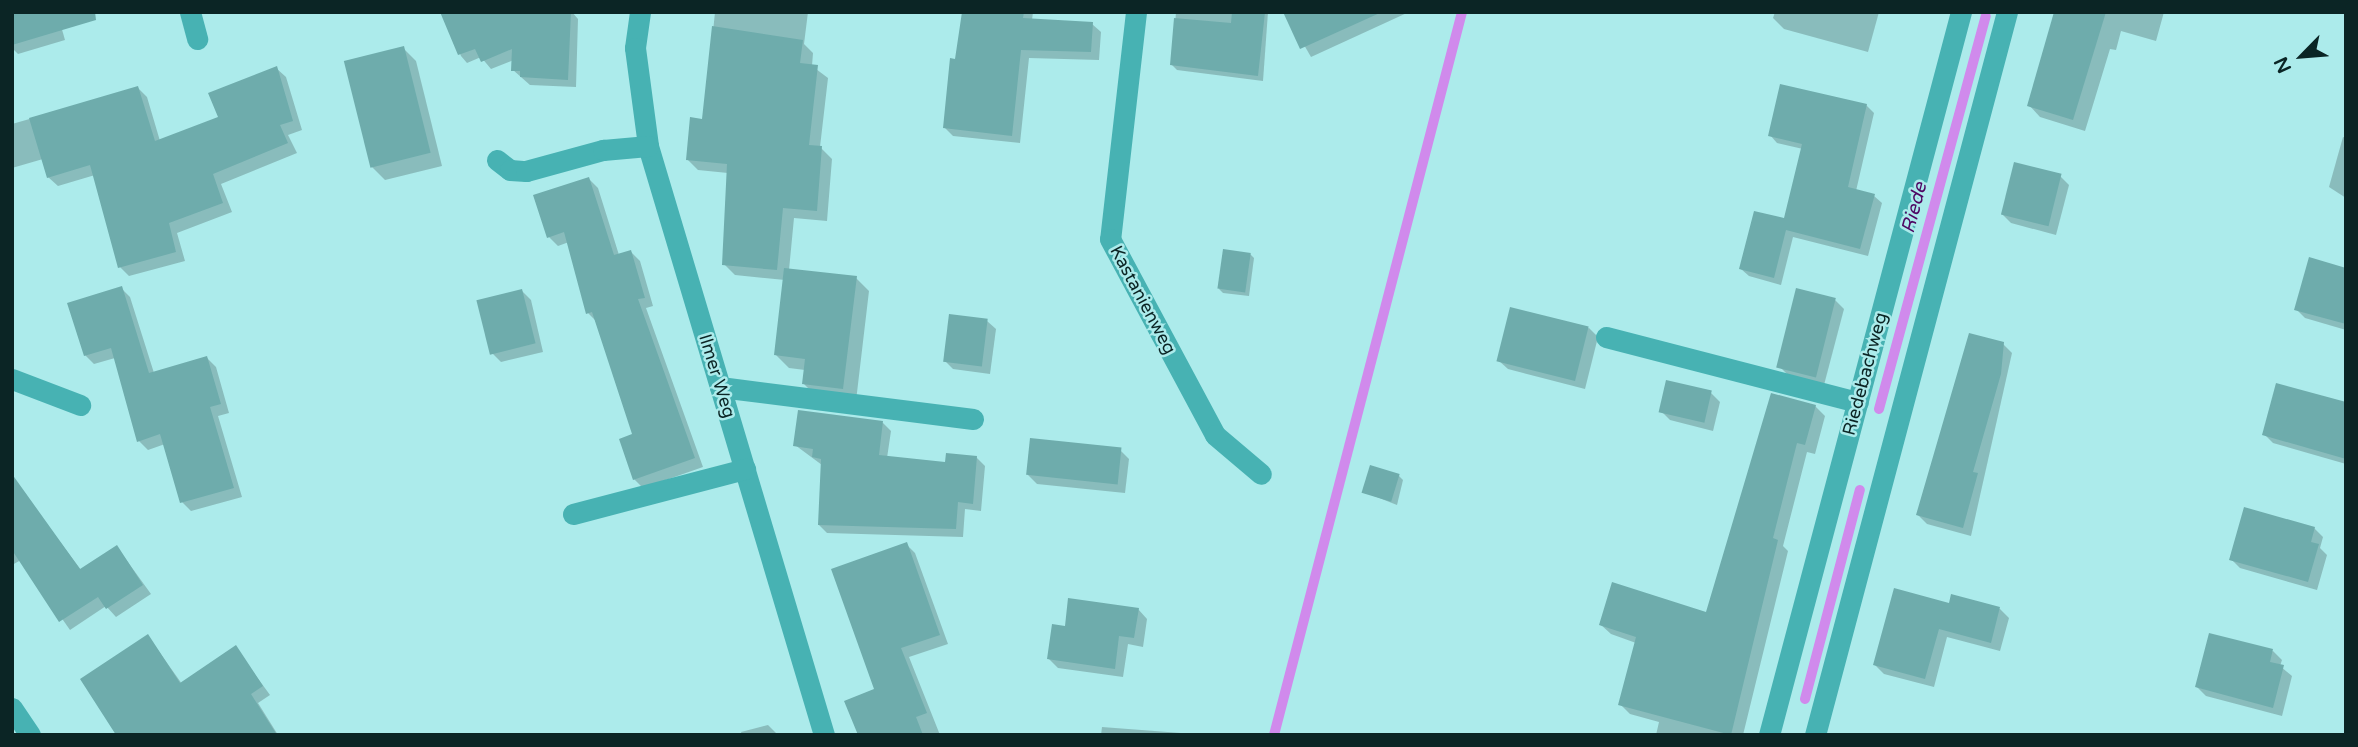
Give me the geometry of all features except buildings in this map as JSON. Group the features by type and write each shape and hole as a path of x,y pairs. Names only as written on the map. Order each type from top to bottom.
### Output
{"street":[{"path":"190,12 197,39"},
{"name":"Ilmer Weg","path":"640,12 635,48 648,146 824,735"},
{"name":"Kastanienweg","path":"1136,12 1110,239 1215,435 1261,474"},
{"name":"Riedebachweg","path":"1769,735 1961,12"},
{"path":"1815,735 2007,12"},
{"path":"497,160 510,170 526,171 603,150 648,146"},
{"path":"1606,337 1858,402"},
{"path":"12,379 80,405"},
{"path":"720,387 973,419"},
{"path":"573,514 745,469"},
{"path":"12,708 30,735"}],"waterway":[{"path":"1274,735 1462,12"},
{"name":"Riede","path":"1879,409 1986,16"},
{"name":"Riede","path":"1805,699 1860,490"}]}
